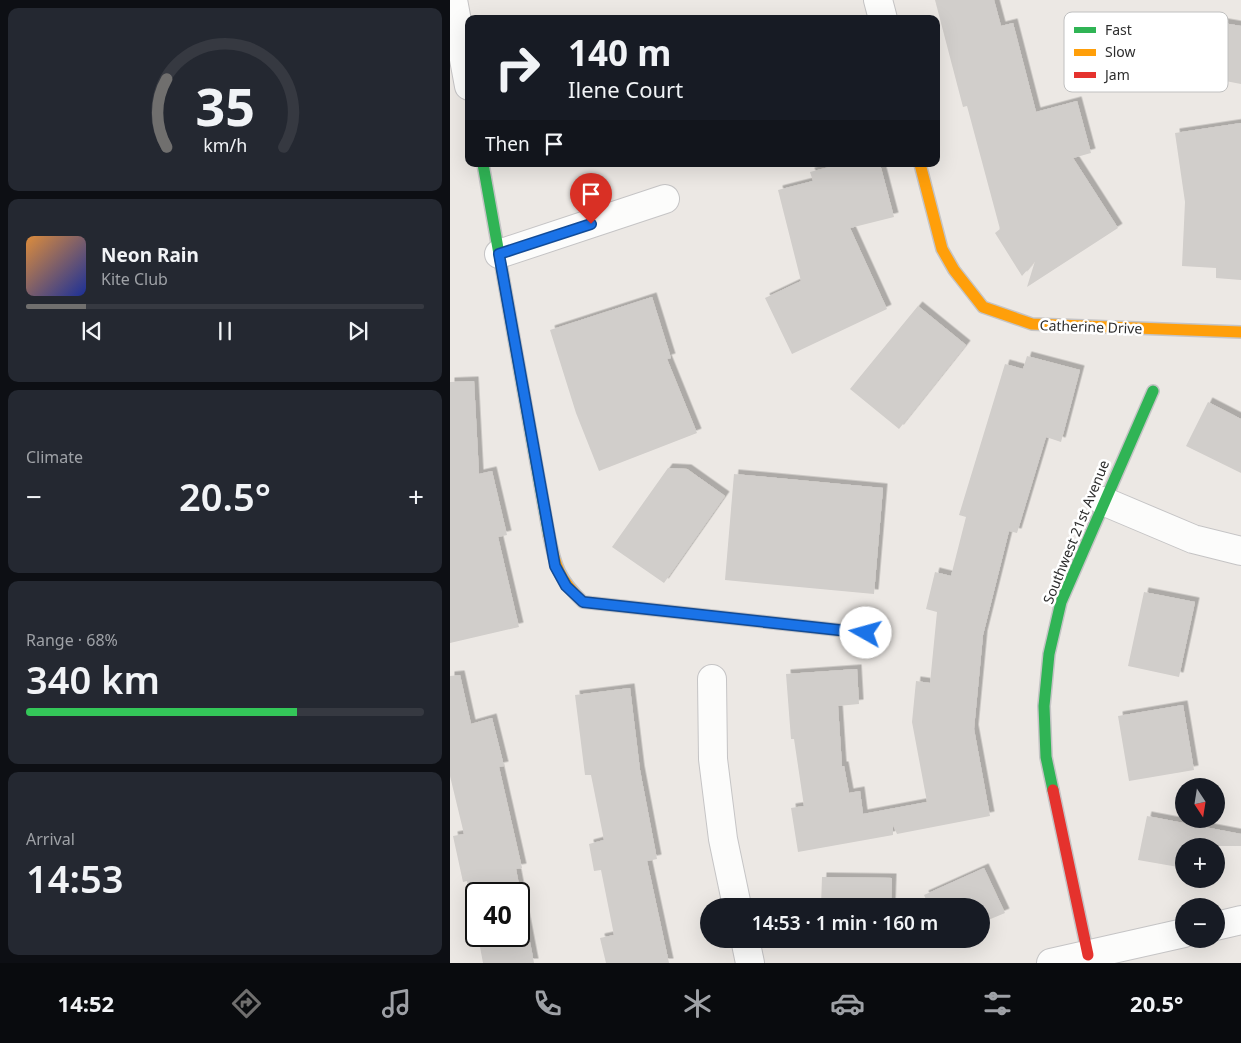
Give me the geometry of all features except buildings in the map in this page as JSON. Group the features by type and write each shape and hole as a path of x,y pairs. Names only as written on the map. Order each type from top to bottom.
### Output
{"street":[{"path":"453,0 465,64"},
{"path":"878,0 882,15"},
{"path":"484,167 555,566 566,586 583,602 866,633"},
{"name":"Catherine Drive","path":"921,167 942,249 954,270 983,307 1032,324 1241,332"},
{"path":"499,254 665,200"},
{"name":"Southwest 21st Avenue","path":"1088,955 1050,784 1046,758 1044,706 1049,654 1061,602 1152,391"},
{"path":"1103,501 1193,538 1241,551"},
{"path":"712,679 713,759 723,839 735,898"},
{"path":"1225,924 1241,920"},
{"path":"1051,963 1175,935"},
{"path":"746,948 750,963"}],"traffic: fast":[{"path":"484,167 549,535"},
{"path":"1053,790 1046,757 1044,706 1049,654 1061,602 1153,391"}],"traffic: slow":[{"path":"921,167 942,249 954,270 983,307 1032,324 1241,332"},
{"path":"549,535 559,572 568,586 583,602 866,633"}],"traffic: jam":[{"path":"1053,790 1088,955"}],"route":[{"path":"591,224 499,254 555,566 566,586 583,602 866,633"}]}
